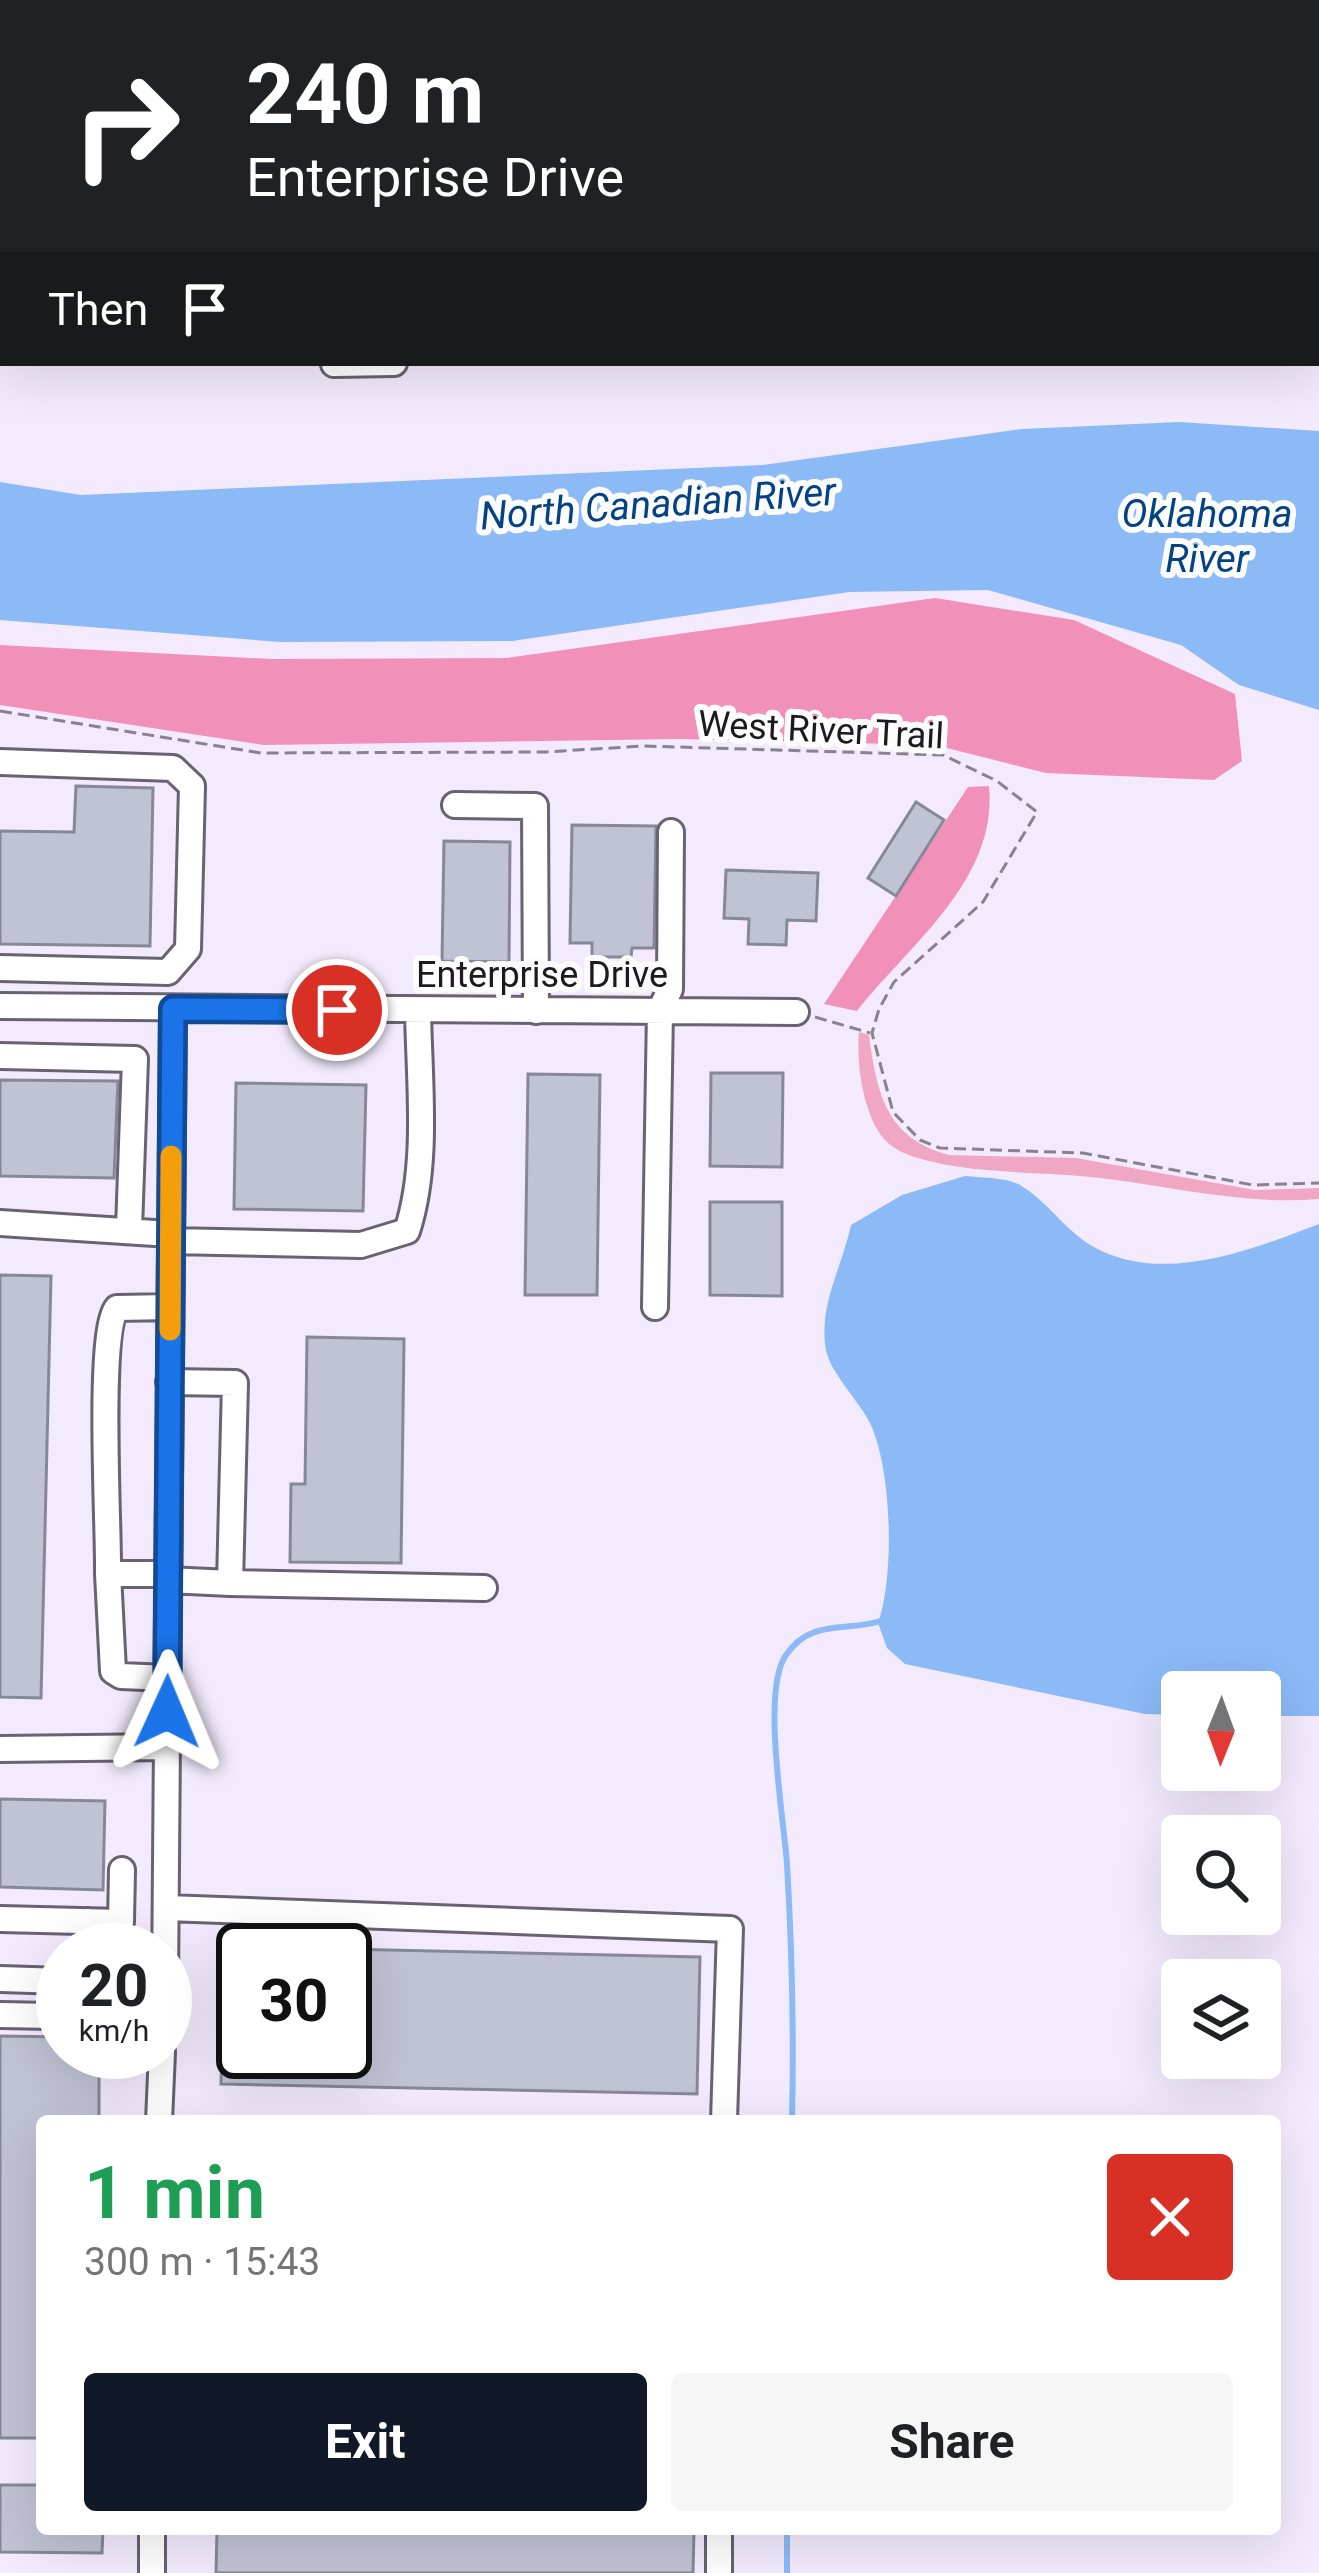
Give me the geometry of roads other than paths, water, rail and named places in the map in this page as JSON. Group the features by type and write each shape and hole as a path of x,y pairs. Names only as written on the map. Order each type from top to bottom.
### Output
{"street":[{"path":"0,762 173,768 190,779 188,950 168,972 166,1923"},
{"path":"455,806 535,806 536,1011"},
{"path":"655,1307 660,1011 670,989 671,832"},
{"path":"0,968 168,972"},
{"name":"Enterprise Drive","path":"0,1006 796,1012"},
{"path":"0,1222 129,1229 170,1238 362,1245 407,1231 415,1208 419,1138 418,1010"},
{"path":"0,1056 135,1059 129,1229"},
{"path":"167,1678 122,1676 113,1671 107,1319 117,1308 170,1306"},
{"path":"170,1382 235,1383 230,1583"},
{"path":"108,1574 230,1583 484,1588"},
{"path":"0,1749 167,1747"},
{"path":"0,1918 121,1922 122,1870"},
{"path":"166,1908 730,1929 724,2115"},
{"path":"0,1979 36,1980"},
{"path":"0,2015 36,2016"},
{"path":"159,2115 161,2079"},
{"path":"152,2535 152,2573"},
{"path":"719,2535 719,2573"}],"water":[{"name":"Oklahoma River","path":"1179,422 1319,431 1319,710 1239,685 1181,645 988,590 849,592 512,641 280,642 0,620 0,482 81,495 763,465 1022,429"},
{"path":"965,1176 1001,1179 1020,1185 1092,1246 1147,1263 1206,1260 1319,1224 1319,1716 1281,1716 1281,1671 1161,1671 1161,1714 1145,1714 905,1664 887,1648 878,1623 889,1550 882,1465 869,1421 829,1359 824,1333 851,1225 902,1195"}],"waterway":[{"path":"792,2115 790,1928 775,1725 779,1672 786,1655 807,1635 884,1620"},
{"path":"787,2535 787,2573"}],"water label":[{"name":"North Canadian River","path":"658,504"}]}
